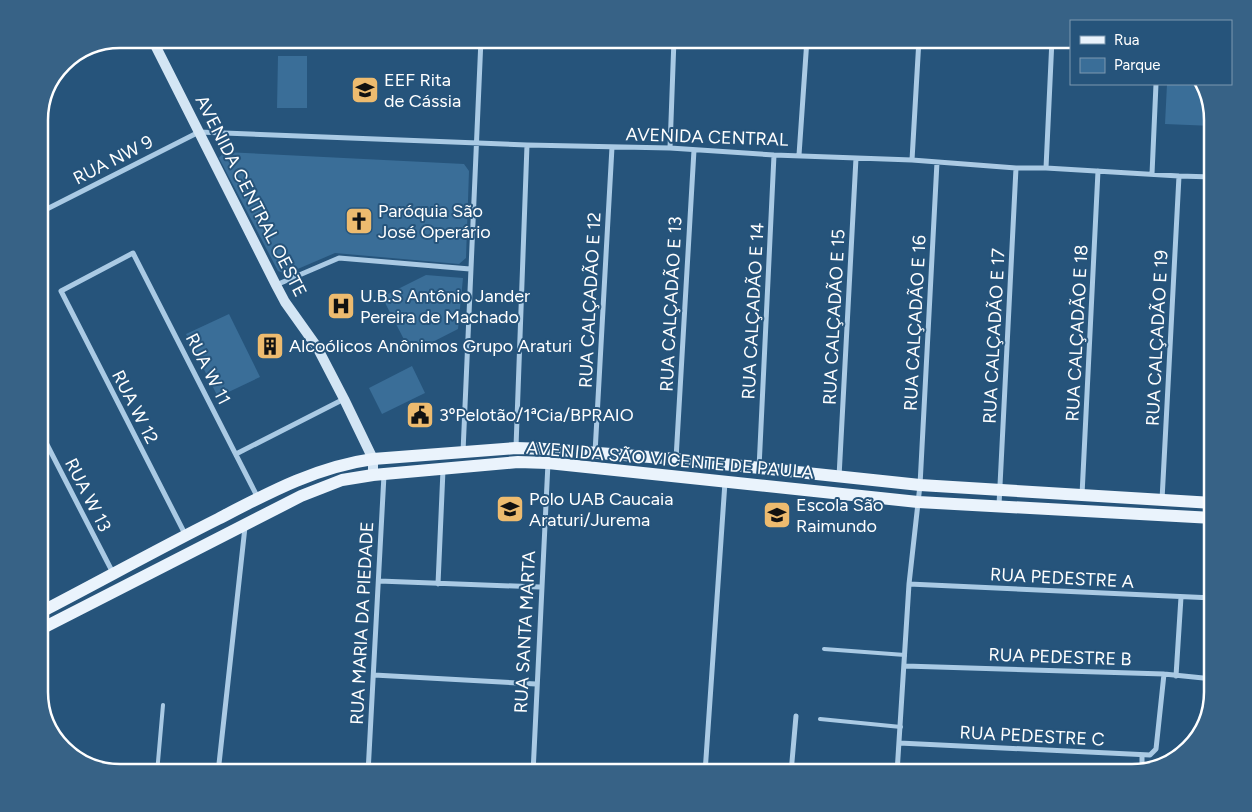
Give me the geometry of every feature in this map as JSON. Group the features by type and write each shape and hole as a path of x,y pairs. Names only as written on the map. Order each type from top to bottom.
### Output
{"main road":[{"name":"AVENIDA SÃO VICENTE DE PAULA","path":"48,606 258,498 308,475 331,467 373,459 516,448 676,459 839,478 920,485 1204,502"},
{"name":"AVENIDA SÃO VICENTE DE PAULA","path":"48,625 321,487 342,480 379,475 518,462 548,463 918,502 1204,517"}],"street":[{"name":"AVENIDA CENTRAL OESTE","path":"157,48 285,302 317,347 344,399 379,475"},
{"path":"463,452 481,48"},
{"path":"670,148 674,48"},
{"path":"799,155 806,48"},
{"path":"912,160 918,48"},
{"path":"1046,168 1052,48"},
{"path":"1152,174 1156,85"},
{"name":"AVENIDA CENTRAL","path":"199,132 527,145 670,148 1204,177"},
{"name":"RUA NW 9","path":"48,208 199,132"},
{"path":"516,448 527,145"},
{"name":"RUA CALÇADÃO E 12","path":"595,454 612,147"},
{"name":"RUA CALÇADÃO E 13","path":"676,459 694,150"},
{"name":"RUA CALÇADÃO E 14","path":"759,469 774,155"},
{"name":"RUA CALÇADÃO E 15","path":"839,478 856,158"},
{"name":"RUA CALÇADÃO E 16","path":"898,764 909,584 920,485 937,162"},
{"name":"RUA CALÇADÃO E 17","path":"999,506 1016,168"},
{"name":"RUA CALÇADÃO E 18","path":"1082,496 1098,171"},
{"name":"RUA CALÇADÃO E 19","path":"1162,500 1179,176"},
{"name":"RUA W 11","path":"61,291 133,253 258,498"},
{"path":"276,285 339,258 470,270"},
{"name":"RUA W 12","path":"61,291 185,535"},
{"path":"236,454 344,399"},
{"name":"RUA W 13","path":"48,447 113,573"},
{"name":"RUA SANTA MARTA","path":"532,764 540,587 548,463"},
{"path":"438,584 444,470"},
{"name":"RUA MARIA DA PIEDADE","path":"368,764 379,581 379,475"},
{"path":"706,764 726,481"},
{"path":"219,764 245,524"},
{"path":"379,581 540,587"},
{"name":"RUA PEDESTRE A","path":"909,584 1204,598"},
{"path":"1176,676 1181,597"},
{"name":"RUA PEDESTRE B","path":"905,666 1164,674 1204,678"},
{"path":"1142,763 1142,755 1153,753 1156,744 1164,674"},
{"path":"374,675 536,684"},
{"path":"792,764 796,716"},
{"name":"RUA PEDESTRE C","path":"900,743 1142,755"}],"lane":[{"path":"824,649 905,655"},
{"path":"158,764 163,705"},
{"path":"820,719 901,727"}],"green space":[{"path":"278,56 307,56 307,108 277,108"},
{"path":"1167,85 1196,85 1204,110 1204,126 1165,124"},
{"path":"224,152 464,164 469,171 466,258 459,264 335,253 286,274 278,271 219,158"},
{"path":"426,275 463,278 458,329 411,353 382,297"},
{"path":"229,314 260,377 218,397 186,334"},
{"path":"412,366 425,393 382,414 369,388"}],"place":[{"name":"EEF Rita de Cássia","path":"365,90"},
{"name":"Paróquia São José Operário","path":"359,221"},
{"name":"U.B.S Antônio Jander Pereira de Machado","path":"341,306"},
{"name":"Alcoólicos Anônimos Grupo Araturi","path":"270,346"},
{"name":"3ºPelotão/1ªCia/BPRAIO","path":"420,415"},
{"name":"Polo UAB Caucaia Araturi/Jurema","path":"510,509"},
{"name":"Escola São Raimundo","path":"777,515"}]}
